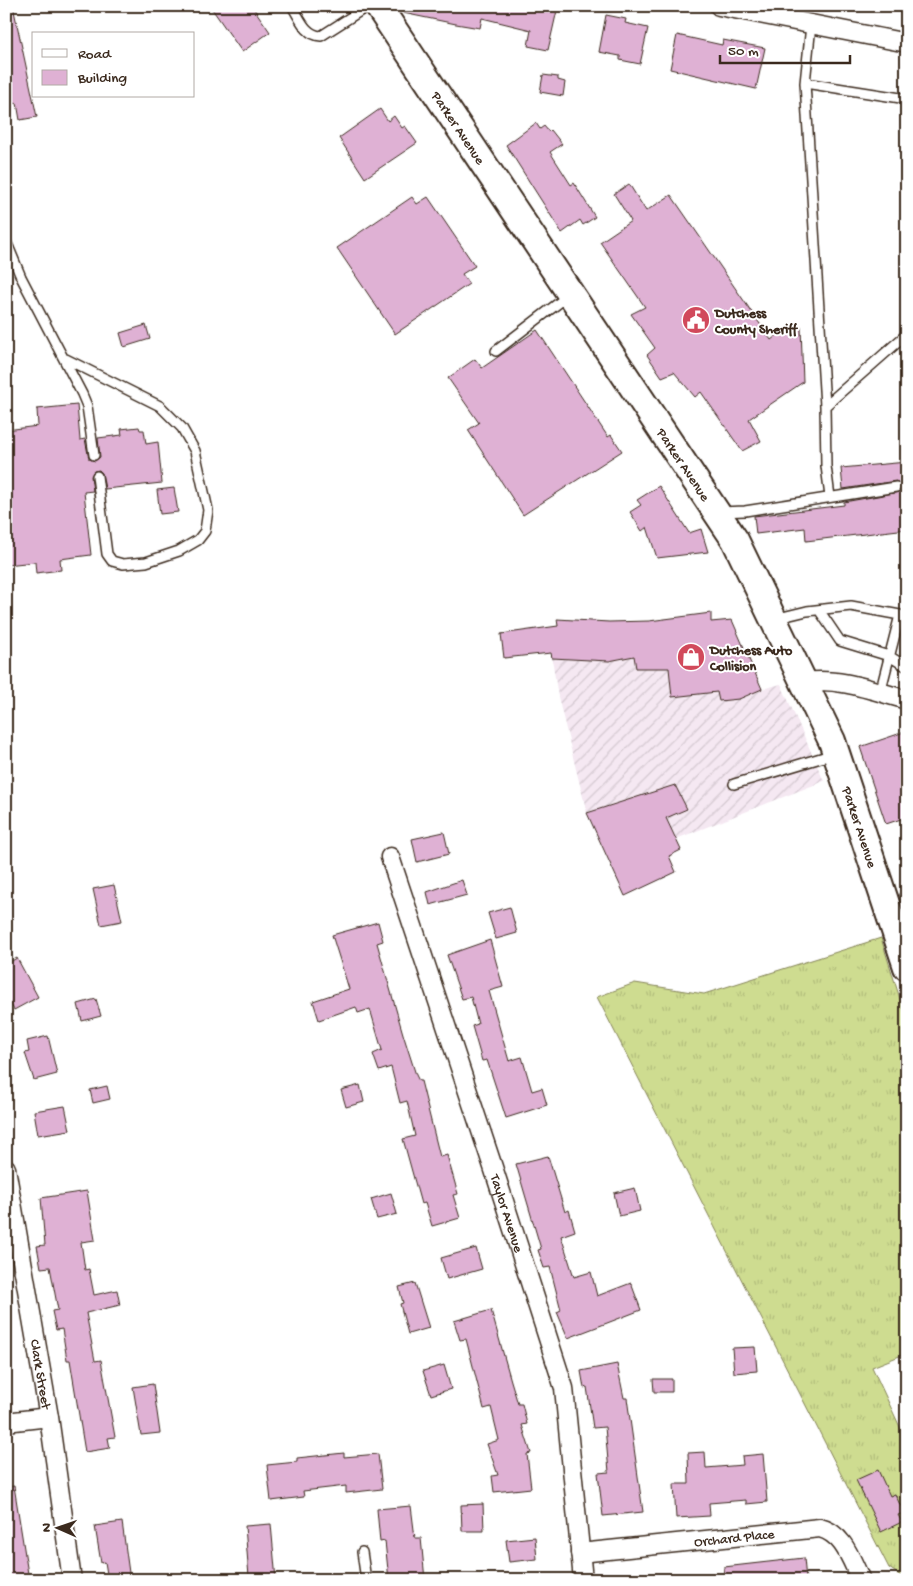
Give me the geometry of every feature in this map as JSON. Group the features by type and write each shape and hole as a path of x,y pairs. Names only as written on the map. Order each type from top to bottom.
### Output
{"main road":[{"name":"Parker Avenue","path":"378,6 735,540 806,682 837,753 895,918 907,966"}],"street":[{"path":"719,6 907,43"},
{"path":"806,682 829,680 907,700"},
{"name":"Taylor Avenue","path":"390,857 564,1388 583,1580"},
{"name":"Clark Street","path":"6,1168 49,1417 72,1580"},
{"path":"6,1422 49,1417"},
{"name":"Orchard Place","path":"580,1553 820,1528 831,1531 840,1538 861,1580"}],"lane":[{"path":"292,6 313,36 321,36 368,6"},
{"path":"812,25 804,83 825,406 826,466 830,497"},
{"path":"804,83 907,99"},
{"path":"6,241 21,277 66,359 87,406 94,454"},
{"path":"496,351 572,294"},
{"path":"825,406 907,334"},
{"path":"66,359 160,406 182,428 195,451 208,510 204,530 198,540 179,551 146,562 123,564 112,561 107,554 98,476"},
{"path":"718,512 745,510 896,487"},
{"path":"774,619 851,606 900,615 880,693"},
{"path":"819,610 840,641 889,656 907,667"},
{"path":"734,784 837,753"},
{"path":"362,1552 366,1580"}],"shaded area":[{"path":"634,656 636,668 669,667 717,692 719,701 739,699 762,689 781,684 824,781 676,839 681,850 670,856 676,872 625,896 587,813 558,697 552,658 609,661"}],"green space":[{"path":"881,938 907,1021 907,1353 872,1367 907,1442 907,1580 889,1568 597,997 635,983 704,994"}],"building":[{"path":"6,6 13,6 37,117 20,120 17,103 6,105"},
{"path":"210,6 252,6 270,32 242,52"},
{"path":"404,6 558,6 548,50 528,46 531,30 482,18 480,28 456,24 403,13"},
{"path":"606,15 626,19 625,23 648,28 640,64 620,60 620,56 599,52"},
{"path":"677,35 722,45 723,40 765,48 756,89 670,69"},
{"path":"543,75 558,77 558,80 565,82 563,96 540,92"},
{"path":"380,109 388,121 394,116 402,128 405,126 417,143 365,178 339,138"},
{"path":"536,123 540,129 544,126 549,132 551,130 562,144 550,152 571,185 574,183 595,217 583,225 580,220 562,233 506,145"},
{"name":"Dutchess County Sheriff","path":"629,184 646,211 671,195 771,340 785,329 801,327 803,382 749,419 761,441 742,451 701,392 695,397 674,372 662,377 647,355 655,348 631,314 645,307 600,242 631,221 614,194"},
{"path":"412,197 417,204 428,197 475,266 462,274 469,284 395,334 337,248"},
{"path":"146,325 150,339 124,347 120,333"},
{"path":"537,330 608,437 611,435 622,451 523,515 468,430 479,423 448,378 475,359 482,368"},
{"path":"77,405 80,440 85,439 89,459 95,461 100,457 98,438 122,435 121,429 139,427 140,430 144,430 146,444 158,442 162,483 105,489 102,473 99,470 94,471 91,476 93,491 84,492 91,555 60,559 61,570 36,573 35,562 6,565 6,430 38,426 37,409"},
{"path":"907,462 907,529 806,541 805,528 756,534 754,516 844,505 844,502 900,492 902,486 896,481 843,489 841,468"},
{"path":"659,486 689,533 701,529 708,552 657,558 647,527 642,531 630,512 641,505 637,500"},
{"path":"174,488 178,512 160,514 157,490"},
{"name":"Dutchess Auto Collision","path":"711,613 711,622 732,620 762,689 739,699 719,701 717,692 672,697 669,668 636,668 634,656 609,661 552,658 551,653 504,658 501,634 558,626 557,619 609,622 649,621"},
{"path":"907,731 907,817 886,824 860,747"},
{"path":"675,785 687,809 666,818 681,850 669,856 676,872 625,896 587,813"},
{"path":"444,832 449,854 417,862 412,839"},
{"path":"462,880 467,895 430,905 427,892"},
{"path":"114,885 122,921 101,925 93,889"},
{"path":"510,907 517,933 496,939 488,913"},
{"path":"378,922 383,941 377,943 403,1034 416,1075 419,1081 421,1081 440,1157 447,1155 458,1194 453,1195 460,1218 432,1226 425,1203 421,1204 403,1139 415,1136 407,1101 400,1103 391,1067 379,1071 373,1054 382,1050 370,1009 358,1013 356,1007 319,1020 313,1001 349,989 332,935"},
{"path":"490,940 503,987 489,991 509,1061 522,1057 532,1091 542,1088 547,1105 506,1118 487,1060 482,1061 472,1026 478,1024 471,997 462,999 447,955"},
{"path":"17,958 38,997 14,1010 6,996 6,964"},
{"path":"96,999 101,1016 82,1021 78,1004"},
{"path":"48,1036 57,1074 34,1080 25,1053 29,1052 27,1041"},
{"path":"360,1085 364,1102 346,1107 341,1090"},
{"path":"107,1086 110,1099 93,1103 90,1090"},
{"path":"65,1106 70,1130 38,1135 34,1111"},
{"path":"548,1156 565,1212 569,1210 575,1231 561,1236 574,1277 591,1272 597,1296 631,1283 641,1310 568,1338 557,1312 561,1310 550,1267 544,1268 538,1250 541,1249 516,1164"},
{"path":"635,1188 640,1211 619,1216 614,1193"},
{"path":"87,1191 95,1240 81,1242 85,1270 89,1269 94,1295 117,1290 120,1305 86,1313 95,1361 101,1360 115,1437 108,1438 110,1448 85,1452 70,1360 67,1360 62,1329 56,1330 52,1311 58,1310 50,1267 41,1268 37,1246 45,1245 41,1198"},
{"path":"391,1193 397,1214 377,1219 371,1199"},
{"path":"476,1248 482,1269 447,1279 441,1258"},
{"path":"415,1283 429,1328 408,1334 400,1304 403,1303 399,1287"},
{"path":"491,1310 518,1404 522,1404 527,1424 522,1425 531,1453 527,1454 531,1488 494,1492 492,1476 498,1475 487,1444 499,1440 491,1407 484,1409 466,1339 460,1340 454,1321"},
{"path":"755,1347 757,1371 734,1373 732,1348"},
{"path":"617,1364 624,1398 627,1398 643,1512 603,1516 598,1473 609,1472 605,1427 593,1428 587,1387 584,1388 581,1371"},
{"path":"444,1365 451,1389 431,1395 423,1371"},
{"path":"653,1379 672,1379 672,1392 654,1392"},
{"path":"153,1384 160,1433 141,1435 133,1387"},
{"path":"705,1452 706,1468 743,1465 742,1456 763,1454 767,1502 746,1504 746,1500 709,1503 710,1516 676,1518 674,1484 689,1484 688,1453"},
{"path":"344,1453 344,1457 378,1454 382,1489 346,1493 346,1486 303,1491 304,1497 271,1501 267,1465 297,1462 297,1458"},
{"path":"878,1470 890,1496 895,1494 904,1513 898,1515 902,1522 881,1532 856,1480"},
{"path":"14,1486 29,1580 6,1580 6,1487"},
{"path":"483,1504 484,1531 462,1531 461,1505"},
{"path":"411,1506 415,1538 421,1538 425,1580 389,1580 385,1541 380,1542 377,1509"},
{"path":"122,1522 130,1580 108,1580 105,1562 101,1563 95,1526"},
{"path":"271,1524 276,1580 255,1580 255,1576 249,1577 245,1526"},
{"path":"535,1537 537,1559 509,1562 506,1540"},
{"path":"804,1558 806,1580 725,1580 724,1567"}],"place":[{"name":"Dutchess County Sheriff","path":"696,320"},
{"name":"Dutchess Auto Collision","path":"691,657"}]}
